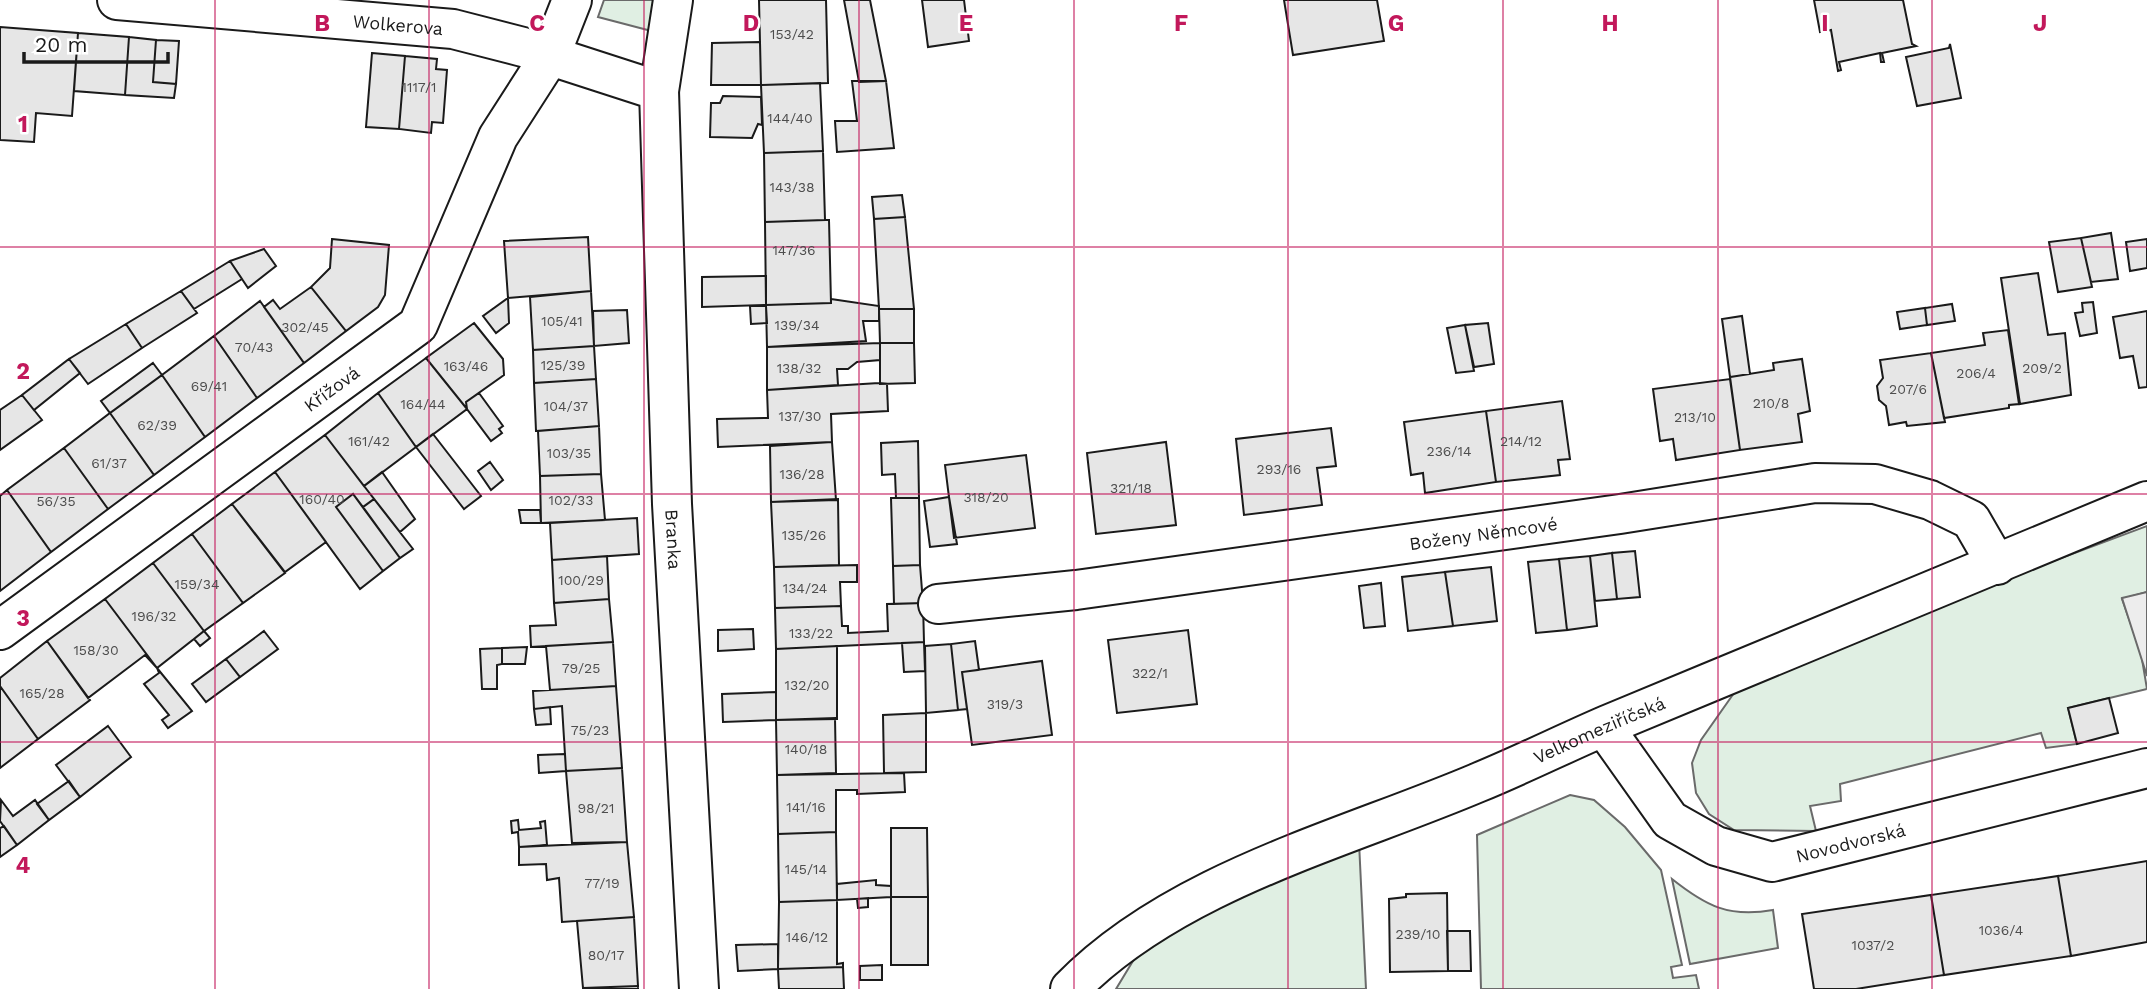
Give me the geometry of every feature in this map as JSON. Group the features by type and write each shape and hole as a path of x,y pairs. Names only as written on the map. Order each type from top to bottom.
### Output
{"street":[{"name":"Wolkerova","path":"117,0 453,29 550,56"},
{"path":"572,0 550,56 659,91"},
{"name":"Branka","path":"673,0 659,91 672,504 699,989"},
{"name":"Křížová","path":"0,630 418,325 498,137 550,56"},
{"name":"Boženy Němcové","path":"938,604 1076,590 1620,514 1815,483 1875,484 1930,500 1971,520 1997,565"},
{"name":"Velkomeziříčská","path":"1070,989 1094,964 1142,931 1224,885 1474,785 1604,727 2147,501"},
{"name":"Novodvorská","path":"1604,727 1670,820 1716,846 1772,862 2147,768"}],"green space":[{"path":"604,0 666,0 659,33 598,17"},
{"path":"2147,526 2147,592 2122,599 2141,653 2147,689 2068,708 2077,744 2046,748 2041,733 1840,784 1841,801 1810,806 1816,831 1734,830 1709,814 1696,793 1692,763 1701,740 1746,676"},
{"path":"1570,795 1594,800 1625,827 1661,870 1682,965 1671,967 1673,978 1696,975 1699,989 1481,989 1477,835"},
{"path":"1359,842 1366,989 1116,989 1139,951 1246,886"},
{"path":"1672,879 1719,908 1743,912 1773,910 1778,948 1690,964"}],"shaded area":[{"path":"2147,592 2147,676 2122,598"}],"building":[{"path":"759,0 826,0 828,83 761,85"},
{"path":"844,0 870,0 886,81 859,82"},
{"path":"922,0 964,0 969,41 928,47"},
{"path":"1284,0 1377,0 1384,41 1293,55"},
{"path":"1814,0 1903,0 1912,44 1916,46 1882,53 1884,62 1881,62 1880,53 1839,62 1841,70 1838,71 1831,30 1820,32"},
{"path":"0,27 78,33 72,116 36,113 34,142 0,140"},
{"path":"78,33 129,37 125,95 74,91"},
{"path":"129,37 156,40 153,82 176,84 174,98 125,95"},
{"path":"156,40 179,41 176,84 153,82"},
{"path":"760,42 761,85 711,85 712,43"},
{"path":"1950,44 1961,98 1917,106 1906,57 1949,48"},
{"path":"372,53 405,56 399,129 366,127"},
{"path":"405,56 437,59 436,69 447,70 443,123 432,122 431,133 399,129"},
{"path":"852,81 886,81 894,148 837,152 835,121 857,121"},
{"path":"820,83 823,151 764,153 761,85"},
{"path":"723,96 761,97 762,125 758,124 752,138 710,137 711,103 720,103"},
{"path":"823,151 825,220 765,222 764,153"},
{"path":"902,195 905,217 874,219 872,197"},
{"path":"905,217 914,309 879,309 874,219"},
{"path":"829,220 831,303 766,305 765,222"},
{"path":"2111,233 2118,279 2091,282 2081,238"},
{"path":"588,237 591,291 508,298 504,241"},
{"path":"2081,238 2092,287 2058,292 2049,242"},
{"path":"332,239 389,245 385,295 378,307 346,331 311,287 330,268"},
{"path":"2147,239 2147,268 2130,271 2126,242"},
{"path":"264,249 276,266 248,288 230,261"},
{"path":"230,261 242,279 194,309 181,291"},
{"path":"2038,273 2048,335 2065,333 2071,395 2020,404 2001,278"},
{"path":"766,276 766,305 702,307 702,277"},
{"path":"311,287 346,331 304,363 264,307 273,300 280,309"},
{"path":"181,291 197,313 142,348 126,324"},
{"path":"591,291 594,346 533,350 530,297"},
{"path":"508,298 509,323 496,333 483,316"},
{"path":"831,299 879,306 879,321 863,321 866,341 767,347 766,305 831,303"},
{"path":"260,301 304,363 257,398 214,336"},
{"path":"2093,302 2097,333 2080,336 2075,313 2083,312 2082,303"},
{"path":"1952,304 1955,321 1927,325 1925,308"},
{"path":"750,306 766,306 767,323 751,324"},
{"path":"1925,308 1927,325 1900,329 1897,312"},
{"path":"879,309 914,309 914,343 880,343"},
{"path":"627,310 629,343 594,346 593,311"},
{"path":"2147,311 2147,387 2139,388 2133,356 2120,358 2113,317"},
{"path":"1742,316 1750,374 1730,377 1722,319"},
{"path":"474,323 503,359 504,375 466,402 467,409 426,358"},
{"path":"1488,323 1494,364 1474,367 1465,325"},
{"path":"126,324 142,348 88,384 69,359"},
{"path":"1465,325 1474,371 1456,373 1447,328"},
{"path":"2008,330 2019,404 1944,418 1931,353 1985,345 1983,333"},
{"path":"214,336 257,398 205,437 162,375"},
{"path":"880,343 880,360 857,362 848,369 837,369 838,385 767,390 767,347"},
{"path":"880,343 914,343 915,383 880,384"},
{"path":"594,346 596,379 534,383 533,350"},
{"path":"1931,353 1945,422 1889,425 1886,406 1879,400 1877,386 1883,378 1880,360"},
{"path":"426,358 467,409 416,447 378,393"},
{"path":"69,359 80,373 34,410 22,395"},
{"path":"1802,359 1810,411 1798,414 1802,442 1740,450 1730,377 1774,370 1773,363"},
{"path":"153,363 162,375 110,413 101,401"},
{"path":"162,375 205,437 154,475 110,413"},
{"path":"596,379 599,426 536,431 534,383"},
{"path":"1730,379 1740,450 1676,460 1673,439 1660,441 1653,389"},
{"path":"887,384 888,411 831,414 832,442 718,447 717,419 768,418 767,390"},
{"path":"378,393 416,447 364,486 325,435"},
{"path":"479,393 503,426 499,429 502,433 491,441 467,409 466,402"},
{"path":"22,395 42,420 0,450 0,410"},
{"path":"1562,401 1570,459 1558,460 1560,475 1496,482 1486,411"},
{"path":"1486,411 1496,482 1425,493 1423,473 1411,475 1404,422"},
{"path":"110,413 154,475 108,509 64,448"},
{"path":"599,426 601,474 540,476 538,431"},
{"path":"1331,428 1336,466 1317,468 1322,505 1244,515 1236,439"},
{"path":"433,434 481,496 464,509 416,447"},
{"path":"325,435 374,499 363,507 353,494 336,507 383,571 360,589 275,472"},
{"path":"918,441 919,498 896,498 895,474 882,475 881,443"},
{"path":"832,442 836,500 771,502 770,446"},
{"path":"1166,442 1176,525 1096,534 1087,453"},
{"path":"64,448 108,509 51,552 7,490"},
{"path":"1026,455 1035,528 954,538 945,465"},
{"path":"490,462 503,480 491,490 478,471"},
{"path":"275,472 326,542 285,572 232,504"},
{"path":"382,472 415,519 400,532 364,486"},
{"path":"601,474 605,520 541,523 540,476"},
{"path":"7,490 51,552 0,591 0,496"},
{"path":"353,494 400,558 383,571 336,507"},
{"path":"949,497 957,544 930,547 924,501"},
{"path":"891,498 919,498 920,565 893,566"},
{"path":"374,499 413,549 400,558 363,507"},
{"path":"838,499 839,565 774,567 771,502"},
{"path":"232,504 285,573 243,603 192,534"},
{"path":"519,510 540,510 541,523 521,523"},
{"path":"637,518 639,554 552,560 550,523"},
{"path":"192,534 243,603 204,631 153,563"},
{"path":"1635,551 1640,597 1617,599 1612,553"},
{"path":"1612,553 1617,599 1595,601 1590,556"},
{"path":"607,556 609,599 554,603 552,560"},
{"path":"1590,556 1597,626 1567,630 1559,559"},
{"path":"1559,559 1567,630 1536,633 1528,562"},
{"path":"153,563 204,631 157,668 105,599"},
{"path":"857,565 857,582 840,582 841,606 775,608 774,567"},
{"path":"920,565 923,603 894,604 893,566"},
{"path":"1491,567 1497,621 1453,626 1445,572"},
{"path":"1445,572 1453,626 1408,631 1402,577"},
{"path":"1381,583 1385,626 1364,628 1359,586"},
{"path":"105,599 157,668 145,655 88,698 47,641"},
{"path":"609,599 613,642 531,647 530,626 556,625 554,603"},
{"path":"923,603 924,642 776,649 775,608 841,606 842,626 848,626 848,633 888,631 887,604"},
{"path":"753,629 754,649 718,651 718,630"},
{"path":"1188,630 1197,704 1117,713 1108,640"},
{"path":"204,631 210,638 200,646 194,639"},
{"path":"264,631 278,649 240,677 226,659"},
{"path":"47,641 90,700 38,739 0,686 0,678"},
{"path":"975,641 979,670 962,672 967,709 958,710 951,644"},
{"path":"613,642 616,686 550,690 546,646"},
{"path":"924,642 925,671 904,672 902,643"},
{"path":"951,644 958,710 926,713 925,646"},
{"path":"837,646 837,719 776,720 776,649"},
{"path":"527,647 525,664 502,664 502,648"},
{"path":"502,648 502,664 497,665 497,689 482,689 480,649"},
{"path":"226,659 240,677 206,702 192,684"},
{"path":"1042,661 1052,735 972,745 962,672"},
{"path":"157,668 192,711 168,728 162,720 169,715 144,684 159,673"},
{"path":"0,686 38,739 0,768"},
{"path":"616,686 622,768 566,771 562,706 534,709 533,691"},
{"path":"776,692 776,720 723,722 722,694"},
{"path":"2109,698 2118,733 2077,744 2068,708"},
{"path":"550,707 551,724 536,725 534,709"},
{"path":"926,713 926,772 884,773 883,715"},
{"path":"835,718 836,773 777,775 776,720"},
{"path":"108,726 131,757 80,797 56,765"},
{"path":"565,754 566,771 539,773 538,755"},
{"path":"622,768 627,842 572,843 566,771"},
{"path":"904,773 905,792 857,794 857,790 836,790 836,832 778,834 777,775"},
{"path":"69,781 80,797 49,820 37,804"},
{"path":"1,800 13,816 35,800 49,820 17,845 0,821"},
{"path":"518,820 519,830 541,828 540,822 545,821 547,845 519,847 518,832 512,833 511,821"},
{"path":"4,826 17,845 0,857 0,828"},
{"path":"891,828 927,828 928,897 891,897"},
{"path":"836,832 837,900 779,902 778,834"},
{"path":"627,842 634,917 562,922 559,878 547,880 546,864 519,865 519,847"},
{"path":"2147,861 2147,942 2071,956 2058,876"},
{"path":"2058,876 2071,956 1944,975 1931,895"},
{"path":"876,880 876,885 891,886 891,897 837,900 837,884"},
{"path":"1447,893 1448,971 1390,972 1389,899 1406,897 1406,894"},
{"path":"1931,895 1944,975 1856,989 1814,989 1802,914"},
{"path":"891,897 928,897 928,965 891,965"},
{"path":"868,898 868,907 858,908 857,899"},
{"path":"837,900 837,964 843,963 843,967 778,969 779,902"},
{"path":"634,917 638,986 583,988 577,921"},
{"path":"1447,931 1470,931 1471,971 1448,971"},
{"path":"778,944 778,969 738,971 736,945"},
{"path":"882,965 882,980 860,980 860,966"},
{"path":"843,967 844,989 779,989 778,969"},
{"path":"638,986 638,989 583,988"}]}
